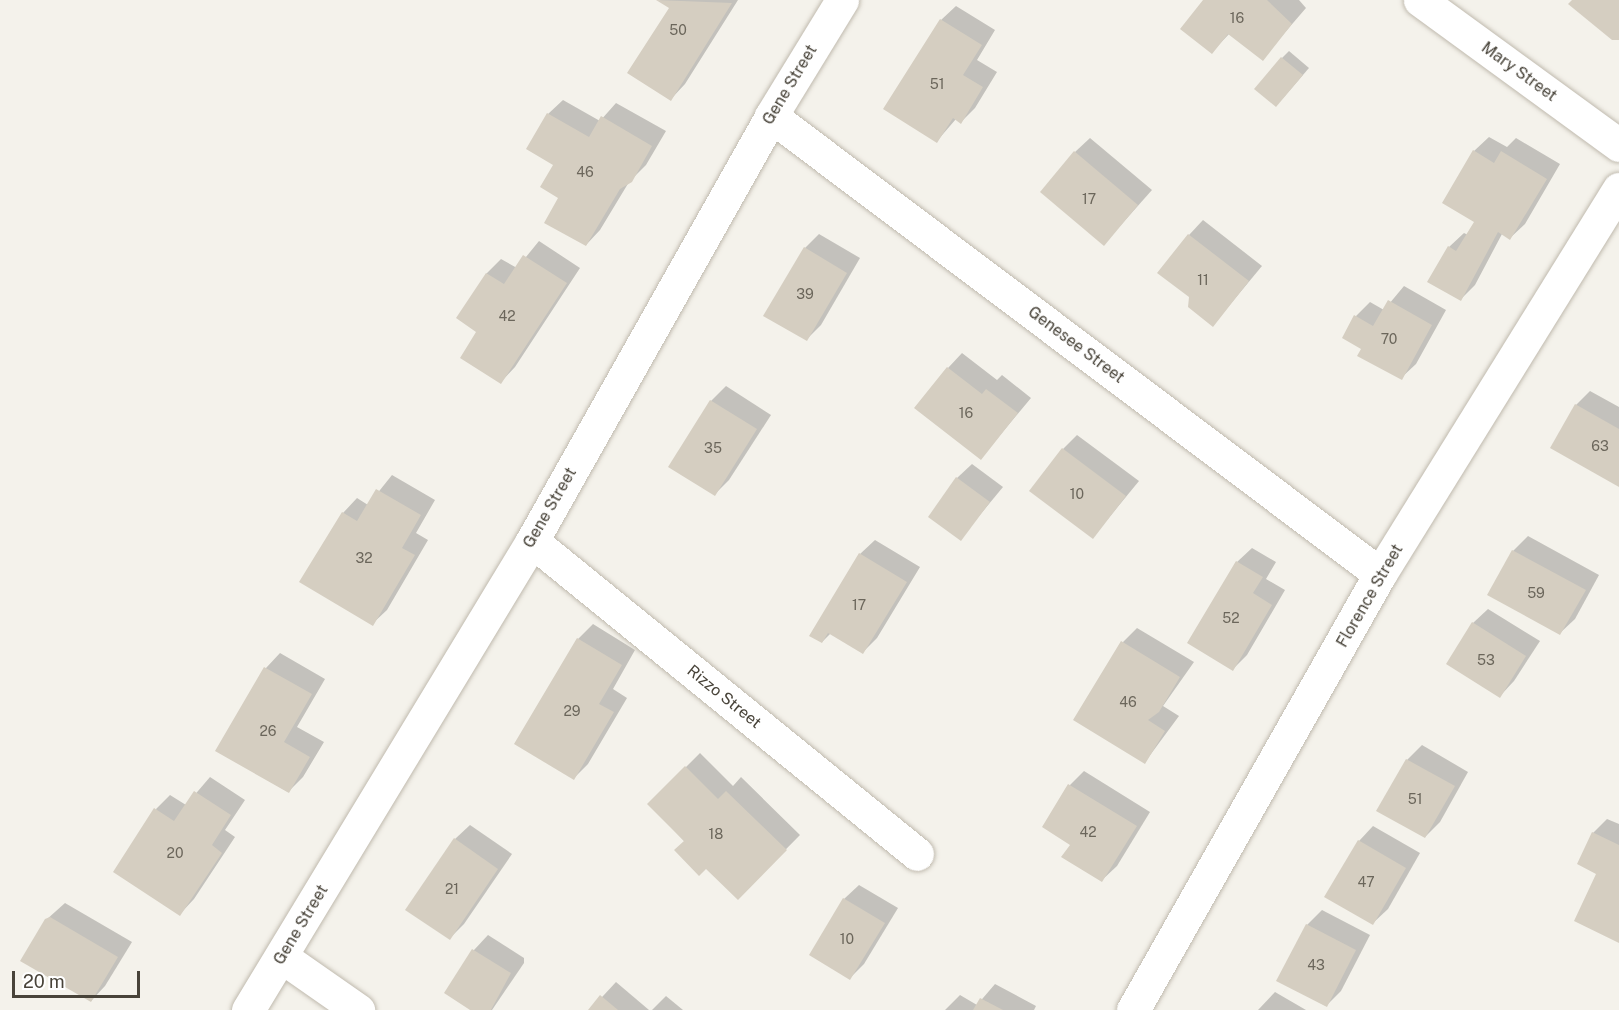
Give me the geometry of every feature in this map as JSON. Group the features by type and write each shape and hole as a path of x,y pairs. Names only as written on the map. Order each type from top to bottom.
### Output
{"street":[{"name":"Gene Street","path":"248,1010 532,541 771,116 842,0"},
{"name":"Mary Street","path":"1420,0 1619,145"},
{"name":"Genesee Street","path":"771,116 1380,574"},
{"name":"Florence Street","path":"1132,1010 1380,574 1619,189"},
{"name":"Rizzo Street","path":"532,541 916,854"},
{"path":"282,957 358,1010"}],"building":[{"path":"656,0 732,3 671,101 627,73 669,8"},
{"path":"1203,0 1267,0 1292,24 1263,61 1228,34 1212,54 1180,29"},
{"path":"1572,0 1619,0 1619,40 1612,40 1568,4"},
{"path":"940,19 982,45 963,75 983,87 961,124 953,118 937,143 883,109"},
{"path":"1281,57 1303,75 1276,107 1254,89"},
{"path":"547,113 589,137 601,116 652,146 632,182 620,189 586,246 544,223 558,198 540,187 553,165 526,149"},
{"path":"1473,150 1494,163 1501,151 1547,179 1510,240 1498,232 1461,301 1427,282 1448,246 1456,251 1474,222 1442,203"},
{"path":"1074,151 1138,205 1104,246 1040,192"},
{"path":"1188,234 1249,281 1213,327 1188,307 1189,297 1157,273"},
{"path":"804,247 847,273 807,341 763,316"},
{"path":"523,255 567,283 501,384 460,358 476,332 456,318 486,273 504,284"},
{"path":"1388,300 1432,325 1402,380 1357,356 1361,349 1342,338 1354,315 1373,326"},
{"path":"947,367 982,394 986,389 1018,413 981,460 914,408"},
{"path":"710,400 757,429 715,496 668,467"},
{"path":"1575,404 1619,429 1619,487 1550,448"},
{"path":"1062,448 1126,496 1093,539 1029,491"},
{"path":"956,477 990,502 961,541 928,517"},
{"path":"376,489 421,515 402,548 415,555 373,626 299,582 342,512 357,521"},
{"path":"1512,550 1586,590 1560,635 1487,595"},
{"path":"859,553 907,582 863,654 828,633 822,643 809,636"},
{"path":"1236,561 1263,577 1253,593 1272,605 1233,671 1187,643"},
{"path":"1472,622 1526,656 1500,698 1446,664"},
{"path":"577,638 622,665 599,704 614,712 574,780 514,744"},
{"path":"1121,641 1180,677 1159,712 1148,720 1165,731 1145,764 1073,720"},
{"path":"264,667 312,694 284,742 310,757 289,793 215,751"},
{"path":"1406,759 1455,786 1425,838 1376,811"},
{"path":"685,766 718,799 726,791 787,850 738,900 706,869 699,876 674,850 684,841 647,804"},
{"path":"1068,784 1137,826 1102,882 1061,857 1070,845 1042,827"},
{"path":"194,791 231,815 212,845 222,853 180,916 113,872 154,808 174,821"},
{"path":"1592,832 1619,845 1619,943 1574,921 1596,874 1577,864"},
{"path":"454,838 498,869 450,940 405,910"},
{"path":"1358,840 1406,868 1373,925 1324,897"},
{"path":"843,898 885,923 850,980 809,955"},
{"path":"50,917 118,957 91,1002 20,961 45,919"},
{"path":"1306,924 1356,950 1327,1007 1276,981"},
{"path":"472,949 511,973 491,1010 470,1010 444,993"},
{"path":"600,995 618,1010 588,1010"},
{"path":"980,998 1003,1010 973,1010"}]}
